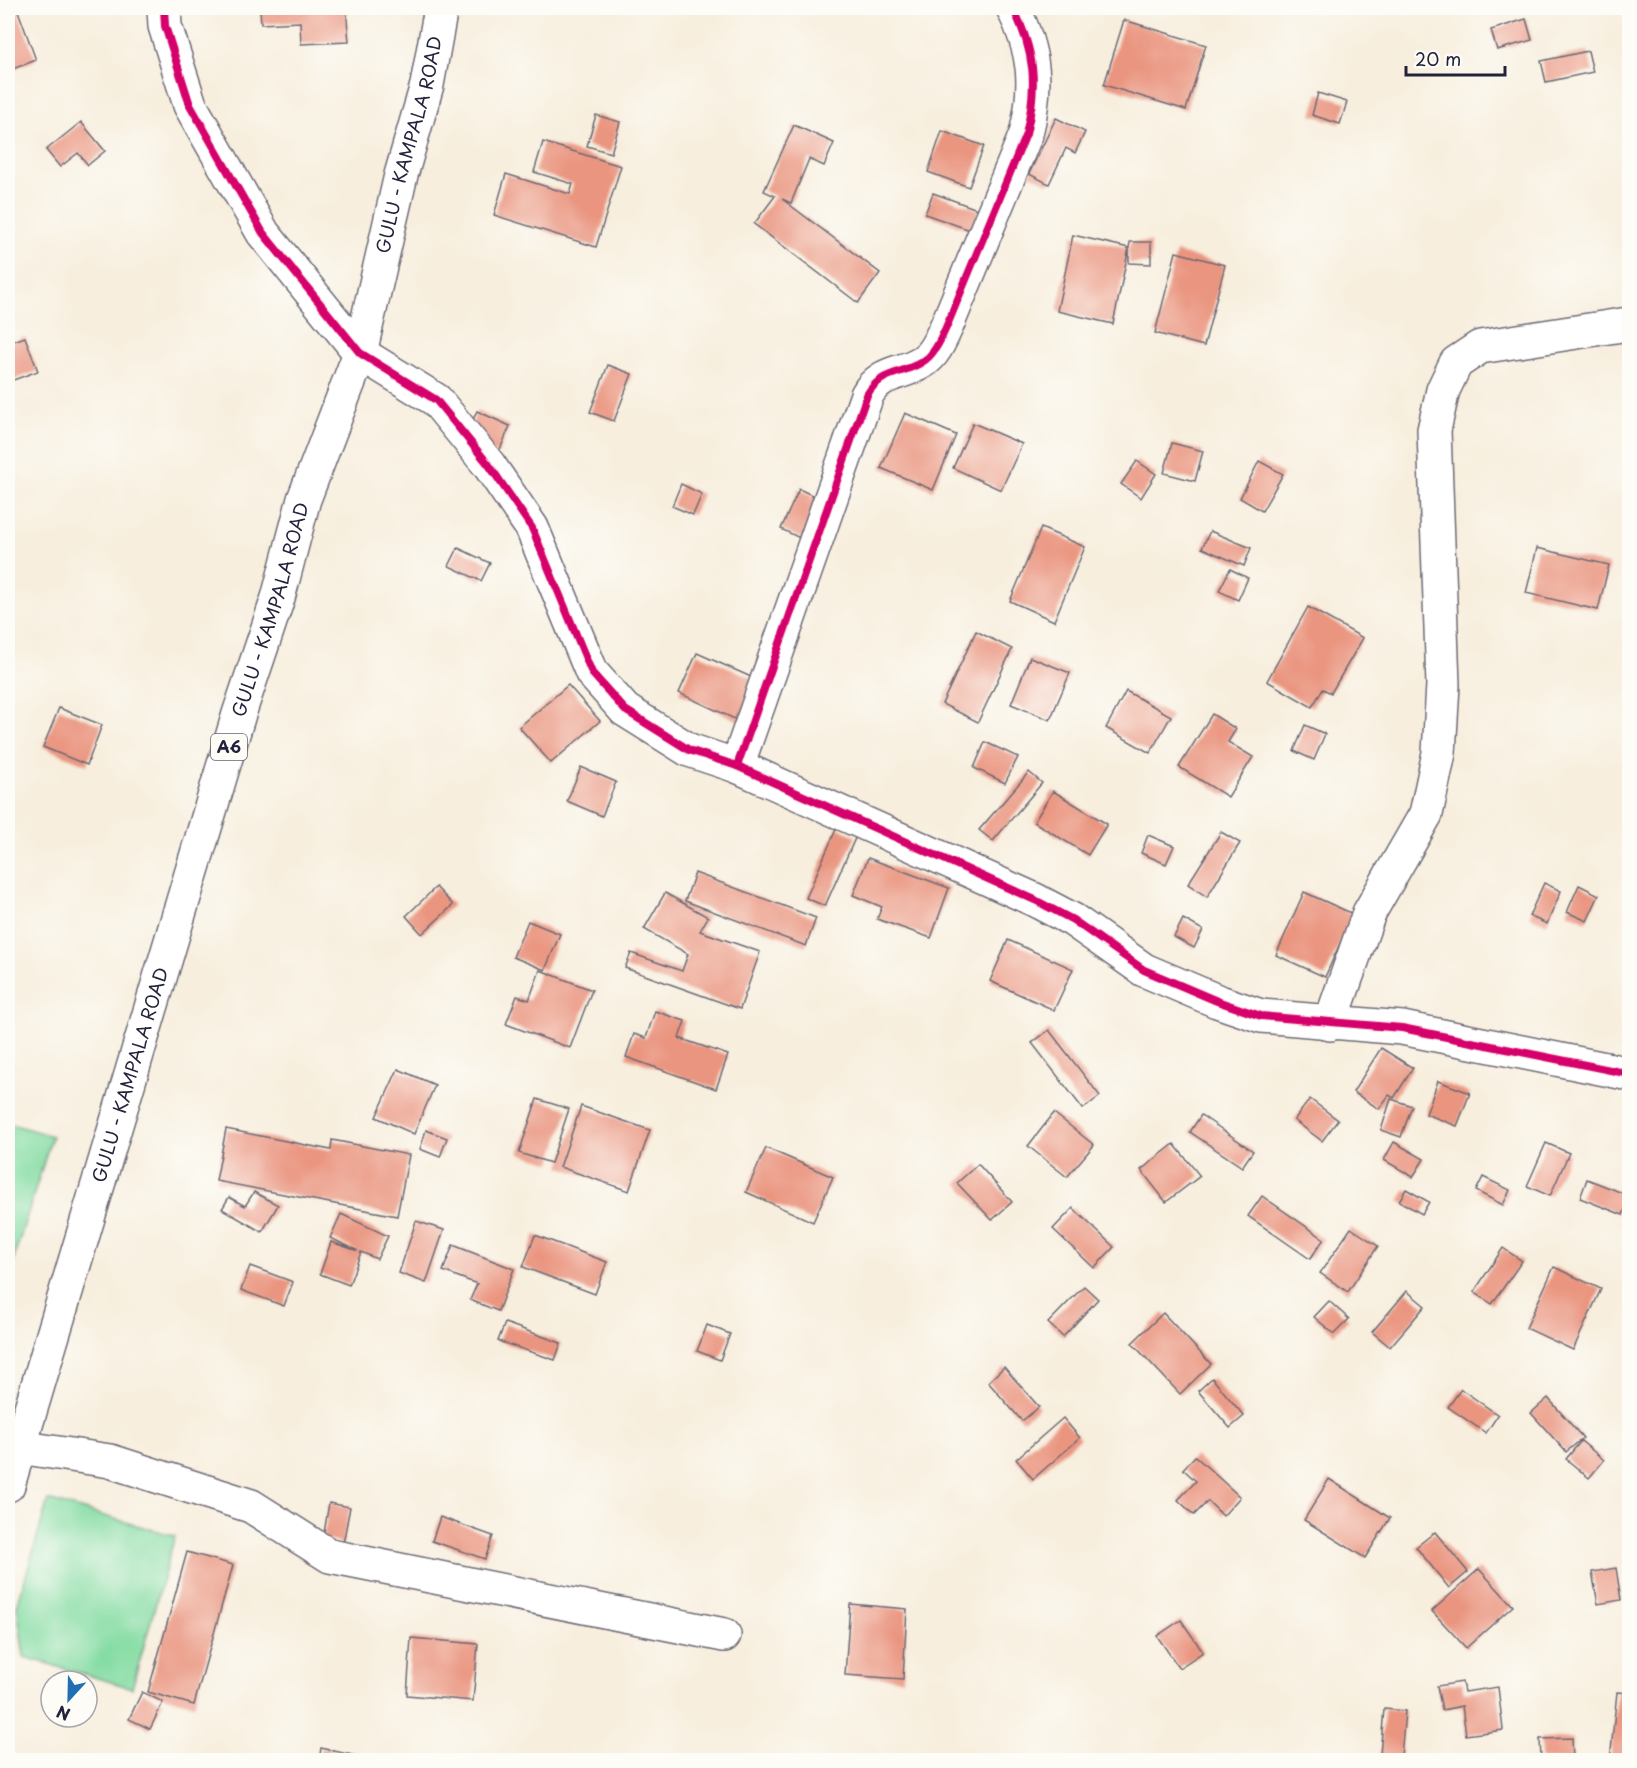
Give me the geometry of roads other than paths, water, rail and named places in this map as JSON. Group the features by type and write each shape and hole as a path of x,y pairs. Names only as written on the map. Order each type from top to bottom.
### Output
{"street":[{"path":"164,8 165,26 190,105 257,224 360,353 436,400 489,465 532,528 592,673 625,710 689,750 737,766 1035,900 1074,920 1144,970 1217,1001 1261,1016 1330,1024 1402,1028 1629,1074"},
{"name":"GULU - KAMPALA ROAD","path":"8,1485 239,714 278,598 304,499 360,353 401,175 427,85 441,8"},
{"path":"737,766 867,395 874,382 924,362 936,348 1026,134 1032,109 1034,79 1027,37 1013,8"},
{"path":"1330,1024 1369,913 1426,814 1439,753 1443,685 1434,430 1443,390 1456,363 1480,347 1628,324"},
{"path":"19,1447 110,1461 251,1506 330,1556 724,1635"}]}
